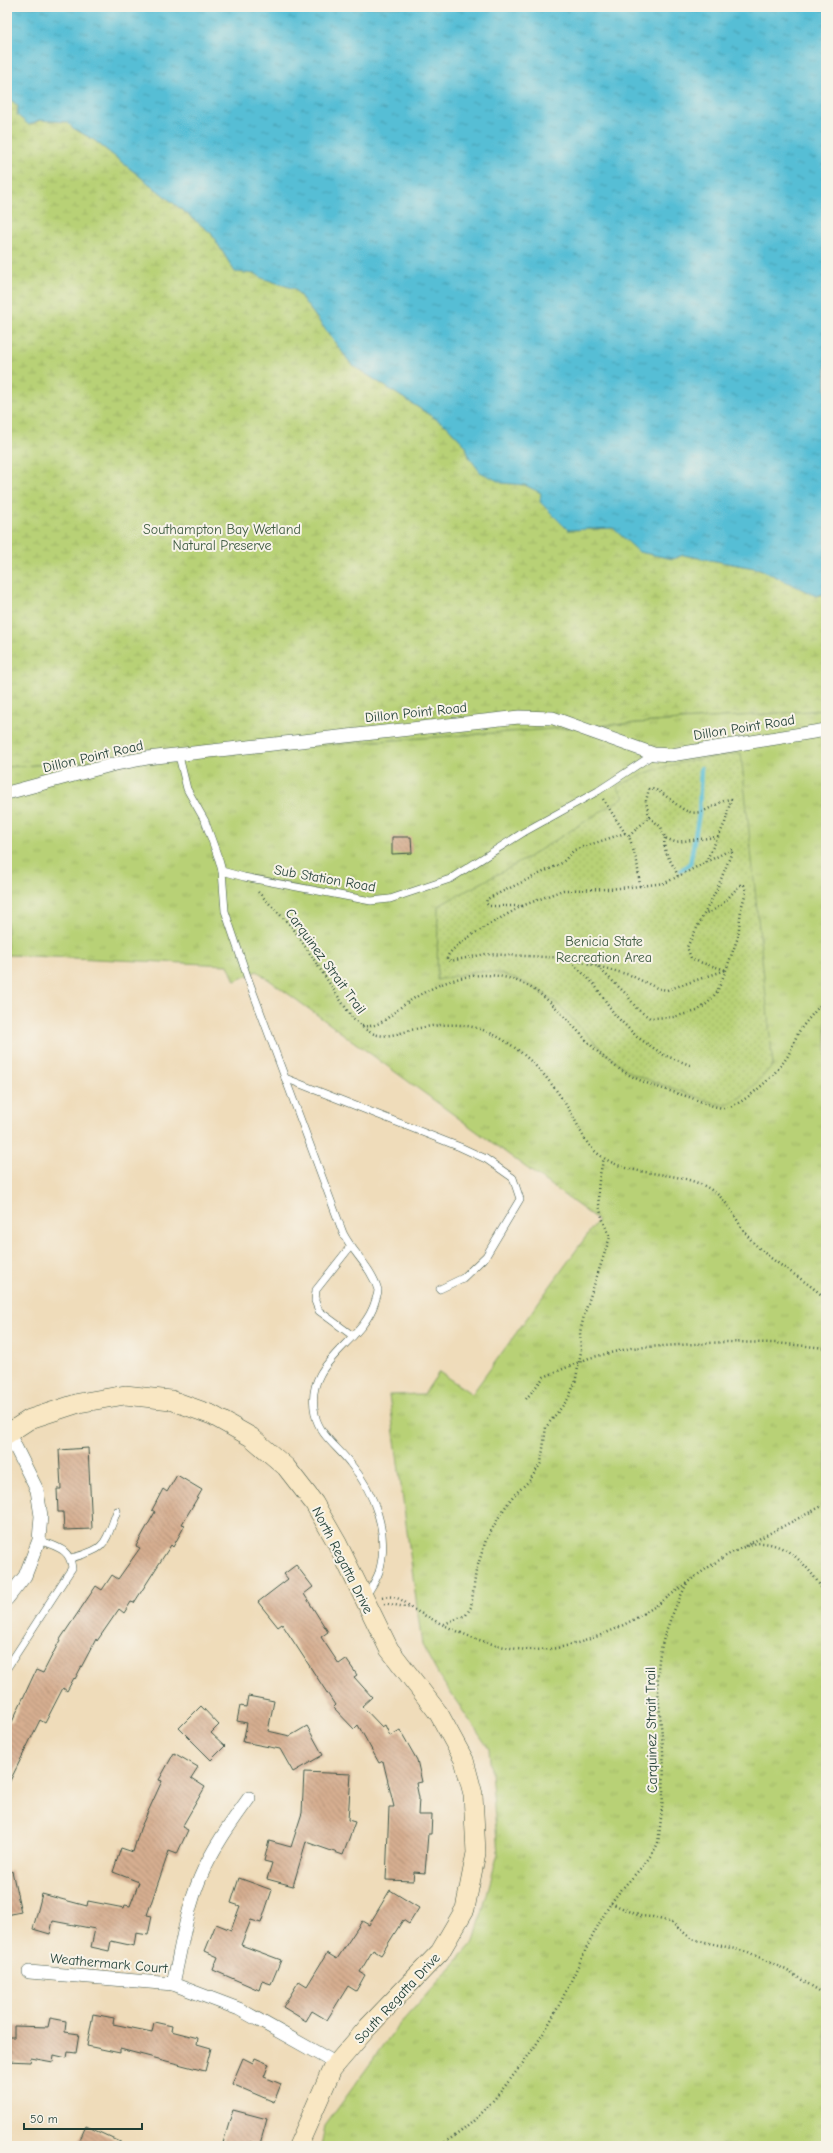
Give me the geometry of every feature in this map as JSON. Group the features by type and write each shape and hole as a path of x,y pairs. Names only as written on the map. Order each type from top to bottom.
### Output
{"street":[{"name":"Dillon Point Road","path":"7,793 115,764 147,758 179,756 519,717 553,718 654,754 671,755 826,730"},
{"name":"North Regatta Drive","path":"7,1599 25,1576 39,1540 41,1516 37,1490 8,1432 30,1419 79,1403 125,1395 170,1400 212,1415 251,1437 286,1467 314,1503 330,1529 389,1649 420,1687"},
{"name":"South Regatta Drive","path":"298,2146 314,2106 332,2070 368,2027 440,1952 465,1909 476,1853 473,1794 464,1760 439,1714 420,1687"},
{"path":"173,1984 187,1919 200,1878 223,1834 249,1798"},
{"name":"Weathermark Court","path":"29,1972 173,1984 238,2009 337,2064"}],"lane":[{"name":"Sub Station Road","path":"222,871 244,877 371,901 390,899 450,879 524,832 598,791 654,754"},
{"path":"179,756 187,790 205,820 222,871 226,911 246,976 350,1247 368,1269 378,1292 373,1308 358,1331 322,1368 315,1391 315,1414 324,1434 350,1462 365,1484 382,1524 383,1552 378,1574 364,1600"},
{"path":"285,1078 460,1147 486,1159 513,1178 520,1199 486,1256 463,1278 440,1289"},
{"path":"350,1247 316,1290 315,1301 319,1311 352,1336"},
{"path":"71,1558 90,1553 103,1546 117,1511"},
{"path":"7,1668 72,1568 71,1558 65,1551 39,1540"}],"path":[{"path":"678,877 673,862 664,849 665,838 660,827 649,817 646,801 650,789 653,788 685,810 695,813 731,799 725,823 705,864"},
{"path":"598,791 625,833 629,836 637,862 640,886"},
{"path":"629,836 649,817"},
{"path":"522,906 489,906 486,903 487,900 562,863 574,850 625,833"},
{"path":"665,838 675,842 717,837"},
{"path":"732,849 717,889 689,942 688,953 691,958 699,962 726,970 667,990 657,988 630,975 567,958 486,954 451,961 447,960 448,955 457,946 476,933 522,906 562,890 609,889 665,883 732,849"},
{"name":"Carquinez Strait Trail","path":"244,877 293,928 353,1019 361,1026 376,1025 430,990 451,980 482,975 509,979 541,994 554,1004 592,1046 627,1075 641,1082 718,1107 731,1107 753,1092 785,1061 800,1030 826,999"},
{"path":"598,966 627,995 637,1009 650,1018 661,1018 697,1011 717,992 726,970 738,937 741,910 746,892 744,885 740,885 726,902 715,911 705,913"},
{"path":"567,958 594,984 615,1015 637,1037 664,1055 690,1065"},
{"path":"361,1026 371,1033 379,1036 394,1034 433,1024 454,1024 486,1031 518,1049 545,1076 561,1097 587,1143 604,1158 625,1169 683,1178 714,1191 726,1203 752,1241 826,1299"},
{"path":"443,1625 466,1615 471,1607 476,1571 486,1540 513,1496 530,1480 541,1464 546,1427 568,1399 575,1383 580,1362 580,1332 584,1312 610,1237 600,1216 597,1195 598,1180 604,1158"},
{"path":"526,1400 544,1376 580,1362 631,1348 725,1342 776,1343 826,1348"},
{"path":"364,1600 385,1596 398,1598 406,1602 411,1608 474,1639 509,1648 527,1650 565,1647 615,1630 651,1609 687,1583 741,1548 826,1504"},
{"path":"741,1548 761,1543 786,1549 814,1574 826,1596"},
{"name":"Carquinez Strait Trail","path":"437,2146 474,2120 488,2108 527,2058 547,2027 578,1968 591,1935 611,1903 630,1878 652,1854 658,1843 664,1782 662,1724 658,1692 659,1661 672,1614 687,1583"},
{"path":"611,1903 640,1916 654,1917 672,1923 692,1939 748,1952 786,1970 826,1994"}],"green space":[{"name":"Southampton Bay Wetland Natural Preserve","path":"7,97 18,106 29,125 41,120 67,122 73,128 94,140 211,233 235,272 256,274 262,278 295,289 352,365 447,426 466,446 469,457 502,483 525,485 542,493 568,530 613,528 640,552 673,559 683,555 760,569 816,596 826,594 826,710 7,767"},
{"name":"Benicia State Recreation Area","path":"826,710 826,2146 321,2146 325,2126 396,2028 474,1942 498,1853 489,1749 439,1676 422,1645 389,1395 424,1394 439,1372 472,1394 598,1220 257,971 235,981 228,965 7,955 7,767"},
{"path":"741,753 773,1065 755,1085 741,1097 725,1104 717,1104 632,1074 603,1051 559,1005 539,990 517,979 498,973 477,971 437,980 438,906 524,860 624,797 617,787 662,768 707,758"}],"water":[{"path":"7,7 826,7 826,593 816,596 760,569 683,555 673,559 639,552 613,528 568,530 540,502 541,493 525,485 502,483 480,472 469,457 466,446 447,426 352,365 295,289 262,278 256,274 235,272 211,233 94,140 73,128 67,122 39,120 29,125 17,115 18,106 7,96"}],"building":[{"path":"392,837 411,837 412,853 392,854"},
{"path":"88,1448 92,1529 64,1530 63,1512 58,1512 57,1489 61,1489 59,1450"},
{"path":"177,1475 202,1490 182,1524 185,1525 173,1547 171,1545 134,1603 131,1602 124,1613 119,1609 97,1641 96,1639 75,1679 74,1678 67,1691 63,1688 45,1723 40,1720 7,1787 7,1720 12,1722 36,1670 43,1673 61,1638 96,1586 102,1590 112,1575 118,1579 140,1548 136,1546 155,1512 152,1510 163,1489 167,1492"},
{"path":"296,1565 313,1587 304,1594 328,1632 321,1637 339,1664 346,1659 357,1675 354,1677 372,1697 362,1706 382,1727 385,1725 390,1736 400,1730 417,1760 422,1782 416,1783 419,1798 418,1815 432,1815 431,1834 428,1834 425,1873 414,1872 413,1881 386,1880 389,1807 394,1807 383,1761 379,1763 358,1725 354,1729 333,1707 335,1705 282,1624 278,1627 258,1602 288,1579 284,1574"},
{"path":"248,1696 274,1701 268,1731 290,1736 307,1726 323,1755 293,1772 280,1749 243,1742 247,1723 237,1721 240,1706 246,1707"},
{"path":"201,1706 219,1725 211,1733 225,1746 211,1760 179,1728"},
{"path":"174,1753 198,1767 191,1778 205,1787 182,1827 188,1830 177,1854 169,1851 147,1915 152,1916 148,1935 136,1933 134,1946 111,1941 109,1951 91,1947 95,1929 53,1921 50,1934 33,1929 42,1894 87,1906 88,1901 124,1908 125,1905 130,1906 139,1882 113,1872 121,1848 133,1852 140,1829 162,1781 159,1780"},
{"path":"304,1772 351,1774 348,1820 355,1822 343,1855 306,1842 293,1886 267,1879 272,1863 264,1861 269,1841 291,1847 302,1813"},
{"path":"12,1871 21,1912 7,1915 7,1872"},
{"path":"239,1878 272,1890 261,1923 251,1920 241,1945 281,1960 271,1984 262,1981 259,1990 213,1970 218,1957 205,1951 216,1924 231,1930 240,1906 231,1903"},
{"path":"390,1890 419,1908 409,1924 403,1920 381,1955 373,1950 360,1972 365,1975 356,1991 348,1986 327,2020 312,2011 306,2021 283,2007 299,1981 307,1986 327,1953 337,1959 362,1921 369,1925"},
{"path":"93,2014 114,2018 113,2024 152,2032 154,2022 172,2026 171,2031 198,2038 197,2044 211,2048 205,2071 120,2049 120,2053 87,2046"},
{"path":"50,2018 66,2021 65,2032 79,2034 76,2053 68,2052 67,2058 54,2055 53,2062 31,2058 30,2062 7,2061 7,2037 14,2037 14,2026 48,2027"},
{"path":"243,2058 253,2063 255,2058 269,2064 264,2077 281,2084 274,2102 232,2084"},
{"path":"233,2110 267,2119 260,2144 250,2142 248,2146 234,2146 223,2143"},
{"path":"86,2126 129,2146 77,2146"}],"waterway":[{"path":"681,870 690,864 699,814 701,768"}]}
